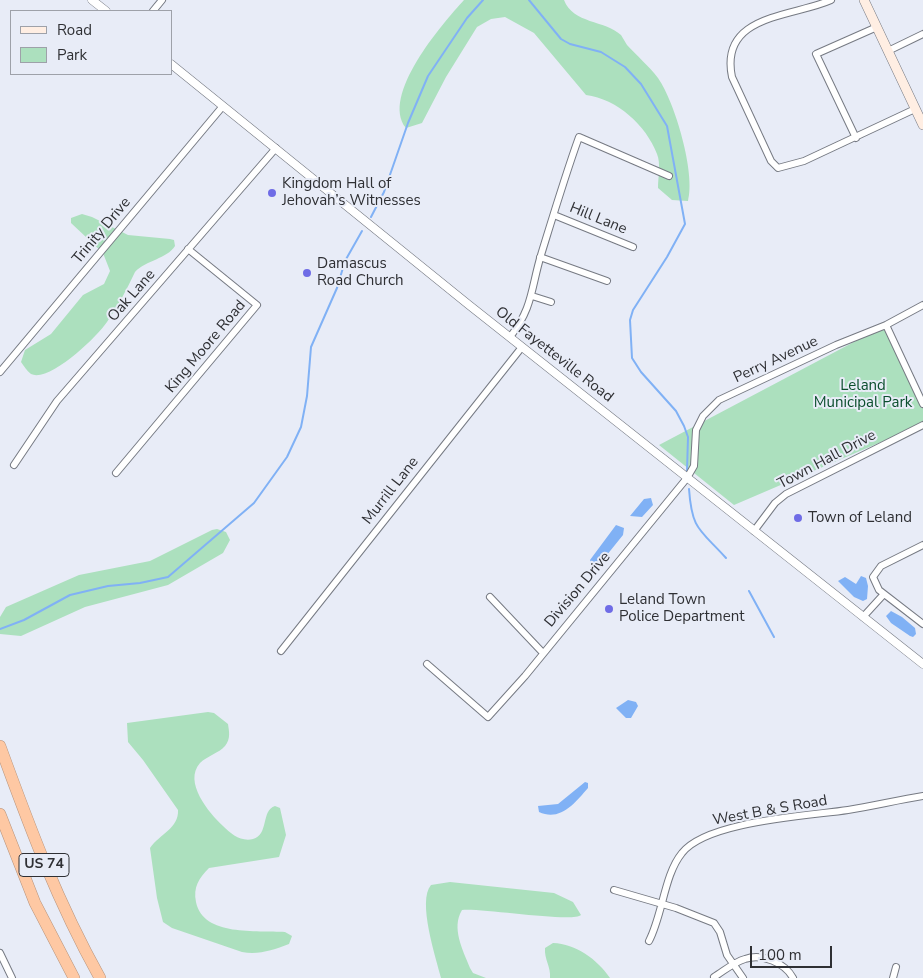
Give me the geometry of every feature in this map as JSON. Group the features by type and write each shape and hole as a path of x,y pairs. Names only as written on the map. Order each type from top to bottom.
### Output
{"highway":[{"name":"US 74","path":"0,746 49,878 100,978"},
{"name":"US 74","path":"0,814 35,903 74,978"},
{"path":"57,947 70,978"}],"main road":[{"path":"864,0 923,125"}],"street":[{"path":"92,0 105,10"},
{"path":"154,10 162,0"},
{"path":"831,0 818,6 780,14 748,29 732,53 730,67 738,91 771,161 778,168 804,162 916,109"},
{"path":"856,138 816,54 876,27"},
{"path":"888,51 923,34"},
{"name":"Old Fayetteville Road","path":"172,65 686,478 923,664"},
{"name":"Trinity Drive","path":"0,372 223,106"},
{"path":"510,337 520,324 532,296 540,257 580,137 669,176"},
{"name":"Oak Lane","path":"14,465 57,401 276,148"},
{"name":"Hill Lane","path":"554,215 633,247"},
{"name":"King Moore Road","path":"116,473 257,305 188,249"},
{"path":"540,257 607,281"},
{"path":"532,296 551,302"},
{"name":"Perry Avenue","path":"686,478 694,466 696,430 703,416 719,400 836,345 886,324 923,305"},
{"path":"886,324 923,404"},
{"name":"Murrill Lane","path":"282,652 522,347"},
{"name":"Town Hall Drive","path":"754,531 775,503 786,494 923,425"},
{"name":"Division Drive","path":"427,664 488,717 543,653 686,478"},
{"path":"923,545 877,569 874,581 884,594 923,624"},
{"path":"863,617 884,594"},
{"path":"490,597 543,653"},
{"name":"West B & S Road","path":"648,941 664,904 676,861 692,843 704,836 754,823 848,810 923,796"},
{"path":"614,890 664,904 714,923 720,932 724,949 743,978"},
{"path":"0,953 12,978"},
{"path":"714,977 747,958 758,958 780,964 794,978"},
{"path":"893,978 896,967"}],"green space":[{"path":"464,0 564,0 568,8 582,18 614,30 621,35 627,45 658,78 671,104 687,157 690,189 688,201 672,200 658,188 658,158 652,143 638,124 629,115 609,102 598,97 586,95 534,33 505,17 491,19 477,27 446,77 422,123 406,128 400,114 401,98 407,80 429,43"},
{"path":"82,214 128,235 174,240 175,246 167,254 135,272 102,329 72,357 49,372 39,375 31,374 21,362 25,350 51,334 83,295 104,284 110,271 103,253 71,223 71,218"},
{"name":"Leland Municipal Park","path":"886,325 923,404 923,424 734,505 659,445"},
{"path":"217,529 226,532 230,540 223,553 168,585 85,607 21,636 0,634 0,617 6,607 79,575 150,561"},
{"path":"208,712 214,713 228,724 229,735 225,746 200,763 196,771 194,779 196,788 205,805 229,832 237,837 249,840 258,837 268,812 275,806 280,808 286,835 279,857 209,868 202,875 198,883 195,892 196,902 201,913 209,921 220,926 246,931 285,932 292,936 289,944 272,950 254,953 242,952 172,928 163,922 157,898 150,848 175,822 178,810 128,742 127,723"},
{"path":"450,882 554,893 573,902 581,915 562,917 462,910 458,924 461,946 473,973 486,978 441,978 429,930 426,903 427,893 431,885"},
{"path":"553,943 570,946 585,954 599,965 610,978 550,978 545,948"}],"water":[{"path":"651,498 653,505 642,517 630,516 644,499"},
{"path":"616,525 624,528 623,535 594,571 590,560"},
{"path":"861,576 866,578 868,586 867,599 863,601 854,597 838,581 845,577 856,584"},
{"path":"891,611 915,628 916,634 913,637 891,623 886,616"},
{"path":"628,700 636,702 638,706 631,718 626,718 616,708"},
{"path":"585,782 588,783 588,788 572,805 560,813 554,815 539,812 538,806 558,804"}],"waterway":[{"path":"371,217 384,192 408,123 428,76 467,18 483,0"},
{"path":"529,0 561,39 570,44 601,52 625,67 641,84 667,126 685,224 667,257 633,310 630,320 632,358 641,372 676,411 684,426 688,437 687,471"},
{"path":"0,629 24,620 70,595 108,586 140,583 168,577 254,503 287,457 301,427 307,396 311,347 337,288 345,261 362,231"},
{"path":"689,489 690,503 695,522 726,558"},
{"path":"749,591 774,637"}],"place":[{"name":"Kingdom Hall of Jehovah’s Witnesses","path":"272,193"},
{"name":"Damascus Road Church","path":"307,273"},
{"name":"Town of Leland","path":"798,518"},
{"name":"Leland Town Police Department","path":"609,609"}]}
